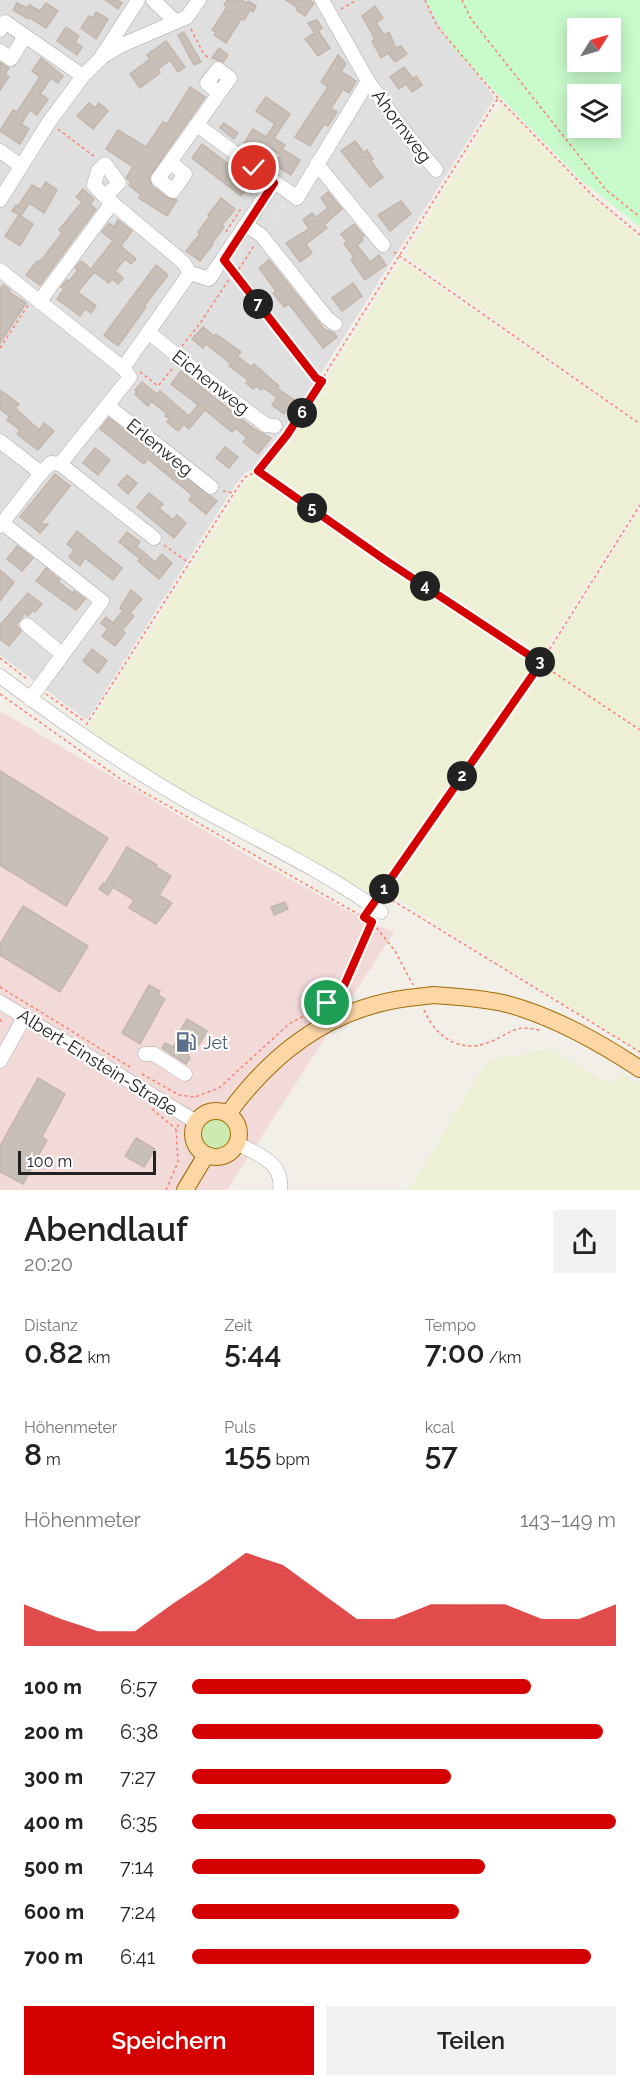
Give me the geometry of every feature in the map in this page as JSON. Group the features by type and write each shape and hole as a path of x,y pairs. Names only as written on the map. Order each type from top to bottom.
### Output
{"main road":[{"path":"228,1114 244,1091 264,1070 311,1031 367,1007 391,1000 419,996 491,1000 509,1005 553,1021 619,1055 640,1069"},
{"path":"208,1112 228,1114 238,1128 234,1150 221,1157 206,1155 195,1144 193,1129 196,1122 208,1112"},
{"path":"185,1190 206,1155"}],"street":[{"path":"0,200 49,122 83,76 102,57 138,0"},
{"path":"153,0 181,19"},
{"path":"102,57 139,36 181,19 199,0"},
{"name":"Ahornweg","path":"322,0 368,81 403,130 436,170"},
{"path":"0,30 5,22 83,76"},
{"path":"0,51 11,59 25,36"},
{"path":"170,162 230,78 218,69"},
{"path":"197,125 297,198 368,81"},
{"path":"0,151 21,166"},
{"path":"36,299 109,200 119,183 105,164 98,171 94,185 109,200 183,262 190,273 209,279 274,183"},
{"path":"318,164 383,244"},
{"path":"246,225 261,235 327,318 335,324"},
{"path":"0,270 123,368 130,378 60,464"},
{"path":"123,368 190,273"},
{"name":"Eichenweg","path":"148,333 266,424 275,426"},
{"name":"Erlenweg","path":"108,406 211,487"},
{"path":"0,441 40,473"},
{"path":"30,699 102,601 1,524 40,473 51,463 60,464 154,538"},
{"path":"27,626 63,654"},
{"path":"0,676 79,735 373,914"},
{"name":"Albert-Einstein-Straße","path":"1,1009 24,1011 196,1122"},
{"path":"0,1061 24,1011"},
{"path":"145,1054 154,1054 185,1074"},
{"path":"237,1143 274,1164 282,1179 280,1190"}],"path":[{"path":"330,15 357,0"},
{"path":"425,0 437,26 498,98 592,195 640,235"},
{"path":"462,0 471,19 606,190 640,217"},
{"path":"181,19 202,51 218,69"},
{"path":"87,723 245,477 258,471 287,435 498,98"},
{"path":"49,122 105,164"},
{"path":"175,354 201,322 229,279 235,275 261,235"},
{"path":"400,256 640,424"},
{"path":"224,260 316,378 322,381"},
{"path":"0,348 36,299"},
{"path":"258,471 385,560 640,730"},
{"path":"138,1072 179,1095 195,1097 219,1088 289,1024 327,1003 343,988 381,893 541,663 640,505"},
{"path":"154,538 190,563"},
{"path":"381,893 640,1052"},
{"path":"342,904 373,914 419,996 428,1019 450,1042 465,1046 483,1044 515,1029 525,1027 547,1032"},
{"path":"0,987 24,1011 129,1066"},
{"path":"0,1022 1,1009"},
{"path":"166,1190 178,1161 176,1129"}],"shaded area":[{"path":"0,0 428,0 440,24 494,97 280,438 261,465 245,473 236,484 89,717 85,719 0,655"},
{"path":"279,202 286,206 276,222 270,218"},
{"path":"241,209 247,212 219,257 214,253"},
{"path":"242,239 249,243 236,265 229,261"},
{"path":"0,711 266,866 365,920 394,932 227,1190 0,1190"}],"green space":[{"path":"425,0 640,0 640,227 580,179 453,48"},
{"path":"503,106 591,196 640,238 640,423 405,255 492,115"},
{"path":"401,260 640,426 640,502 539,660 265,472 323,385"},
{"path":"257,474 537,663 376,897 134,763 86,731 246,481"},
{"path":"640,510 640,1052 386,891 544,661"},
{"path":"549,1049 610,1084 622,1073 640,1084 640,1190 409,1190 487,1061"},
{"path":"216,1118 227,1123 232,1134 227,1145 216,1150 205,1145 200,1134 205,1123"}],"building":[{"path":"105,0 118,0 122,3 118,9"},
{"path":"227,0 241,0 246,3 248,1 256,6 253,12 250,10 244,20 241,19 226,43 214,35 216,32 212,30 227,7 224,5"},
{"path":"286,0 309,0 314,3 305,16"},
{"path":"17,3 27,8 29,5 40,11 46,3 58,11 46,28 13,10"},
{"path":"375,6 383,18 376,23 384,35 389,32 396,48 401,46 407,54 395,62 388,53 381,58 372,41 375,39 362,16"},
{"path":"96,12 108,19 96,39 81,28 89,16 93,18"},
{"path":"317,20 322,28 318,31 330,48 318,56 305,39 315,33 308,23"},
{"path":"66,27 79,36 75,42 82,47 77,55 57,41"},
{"path":"184,32 201,62 194,65 178,35"},
{"path":"166,41 185,67 178,72 170,60 158,69 160,73 140,88 130,74 150,59 147,55"},
{"path":"219,48 228,55 223,62 212,58"},
{"path":"338,55 346,64 341,71 356,81 349,93 343,89 331,108 337,112 328,126 324,124 310,146 295,137 328,87 321,82"},
{"path":"41,58 63,76 58,83 51,78 40,94 48,99 37,115 30,110 21,124 29,129 20,144 0,131 13,110 17,112 40,77 32,71"},
{"path":"0,62 9,68 5,74 9,77 0,90"},
{"path":"404,67 413,79 416,76 422,85 412,92 406,84 399,89 390,77"},
{"path":"190,87 205,97 149,177 152,186 168,198 177,200 167,216 139,198 141,195 129,185 131,182 126,178 133,167 106,149 118,130 146,147 163,122 167,124"},
{"path":"266,97 290,114 274,138 285,145 279,154 268,147 266,150 264,148 260,154 244,143 253,129 266,137 275,124 256,111"},
{"path":"89,103 95,108 99,103 108,111 93,129 77,116"},
{"path":"224,123 238,133 234,139 220,128"},
{"path":"355,141 364,153 367,150 373,159 371,161 383,177 370,187 341,151"},
{"path":"202,144 252,182 241,196 192,158"},
{"path":"284,150 300,160 291,175 274,164"},
{"path":"46,182 57,190 44,213 29,203 21,216 33,224 20,246 5,236 19,215 12,211 32,185 41,190"},
{"path":"83,189 94,199 90,204 96,209 40,285 26,275 37,261 44,257 62,233 59,230 82,202 76,197"},
{"path":"328,192 342,209 324,225 327,228 306,244 312,253 300,262 286,243 309,229 303,220 312,213 316,217 328,208 321,198"},
{"path":"221,198 235,209 222,225 224,227 200,261 186,251 200,234 198,232"},
{"path":"401,201 411,214 390,231 378,215"},
{"path":"118,220 132,231 121,246 136,259 131,264 125,259 115,271 123,278 118,284 112,279 109,283 94,272 78,292 96,306 91,313 85,309 80,316 57,299 64,289 61,287 78,270 75,268 81,261 91,269 113,241 102,232 109,223 114,227"},
{"path":"354,224 364,236 357,245 370,262 379,255 386,265 365,280 351,260 354,257 344,244 347,242 341,234"},
{"path":"269,260 324,329 334,333 337,337 323,348 289,304 284,307 273,293 276,291 259,268"},
{"path":"156,265 168,275 118,346 104,335"},
{"path":"353,283 362,296 342,311 332,298"},
{"path":"3,285 10,290 9,292 26,303 0,343 0,289"},
{"path":"203,327 241,352 237,356 251,367 254,364 279,386 277,388 294,400 284,414 272,405 277,398 264,388 261,390 256,386 253,389 246,383 248,380 229,366 231,364 206,344 203,348 192,339"},
{"path":"181,371 254,429 271,438 258,454 243,442 247,438 235,428 232,432 205,410 189,429 184,424 178,431 167,422 170,419 165,416 167,414 151,401 148,406 135,394 137,392 135,390 142,382 157,394 160,391 189,416 198,405 171,384"},
{"path":"0,390 19,404 15,408 39,430 44,423 54,431 38,450 17,434 20,430 7,420 9,416 0,409"},
{"path":"109,418 217,501 206,514 189,500 192,495 148,459 144,464 100,429"},
{"path":"225,447 238,457 229,468 216,458"},
{"path":"95,448 110,460 98,475 83,463"},
{"path":"55,474 70,486 40,524 48,524 40,533 20,517"},
{"path":"127,475 137,483 128,494 118,485"},
{"path":"149,493 163,504 159,508 173,520 177,515 186,523 174,538 137,507"},
{"path":"77,531 122,568 113,580 85,558 80,566 69,557 74,550 67,544"},
{"path":"127,532 140,542 136,546 155,562 162,554 172,563 159,579 119,542"},
{"path":"17,546 33,558 22,571 7,559"},
{"path":"46,568 60,580 58,582 85,599 76,610 36,581"},
{"path":"0,570 14,582 0,601"},
{"path":"131,590 142,599 130,613 134,616 122,630 125,633 115,646 102,636 108,629 101,623 106,617 113,623 123,611 120,608"},
{"path":"28,593 42,604 28,616 25,613 16,625 21,631 9,646 0,639 0,625"},
{"path":"92,649 107,661 98,673 83,661"},
{"path":"0,771 108,838 66,906 0,865"},
{"path":"127,847 171,876 159,895 172,903 156,924 129,908 134,900 113,887 108,895 99,889 103,883 105,884"},
{"path":"285,902 288,909 274,915 271,907"},
{"path":"23,906 88,946 60,992 0,955 0,944"},
{"path":"149,985 160,991 158,995 165,999 140,1044 122,1033"},
{"path":"187,1019 207,1031 199,1045 195,1043 186,1064 162,1048 165,1043 173,1047"},
{"path":"38,1078 65,1094 42,1137 47,1140 23,1184 0,1172 0,1146"},
{"path":"136,1138 155,1149 144,1167 125,1156"}],"place":[{"name":"Jet","path":"186,1042"}],"route":[{"path":"254,168 274,183 224,260 316,378 322,381 287,435 258,471 385,560 541,663 364,917 372,922 370,927 343,988 327,1003"}]}
